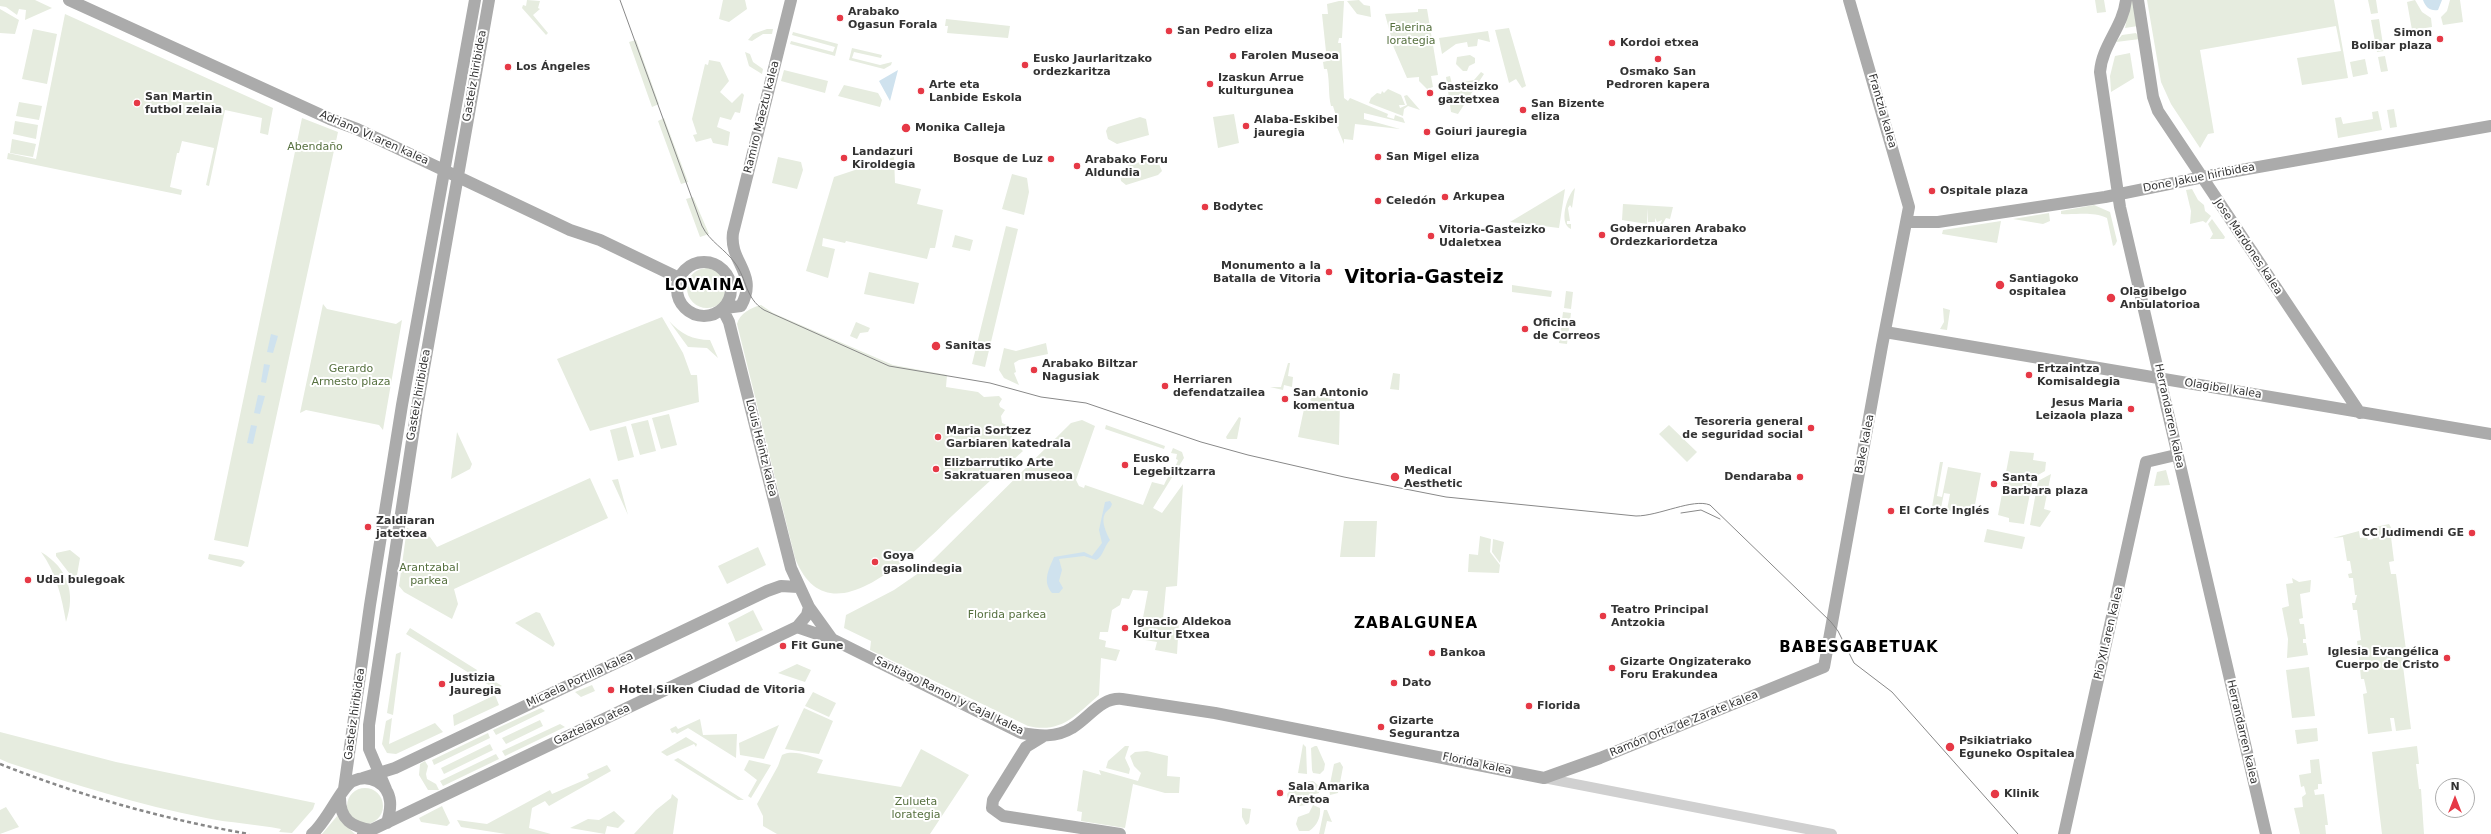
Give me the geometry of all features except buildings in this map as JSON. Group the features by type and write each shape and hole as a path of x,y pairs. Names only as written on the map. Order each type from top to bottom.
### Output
{"main road":[{"name":"Adriano VI.aren kalea","path":"69,0 444,169 570,230 600,240 679,278"},
{"name":"Gasteiz hiribidea","path":"342,794 370,605 444,169 475,0"},
{"name":"Gasteiz hiribidea","path":"386,789 369,750 369,725 417,408 489,0"},
{"name":"Ramiro Maeztu kalea","path":"724,309 741,306 747,292 746,272 732,248 733,233 791,0"},
{"name":"Frantzia kalea","path":"1849,0 1909,202 1907,222"},
{"name":"Herrandarren kalea","path":"2126,0 2121,21 2102,55 2100,72 2117,194 2161,378 2176,455 2266,834"},
{"name":"Jose Mardones kalea","path":"2138,0 2155,103 2162,119 2360,413"},
{"name":"Done Jakue hiribidea","path":"1907,222 1938,222 2117,194 2202,177 2491,126"},
{"name":"Bake kalea","path":"1824,667 1885,332 1907,222"},
{"path":"706,260 716,264 726,274 732,286 724,309 711,316 703,316 688,311 678,297 679,278 683,271 696,262 706,260"},
{"name":"Louis Heintz kalea","path":"724,309 729,322 782,534 798,587"},
{"name":"Olagibel kalea","path":"1885,332 2491,434"},
{"name":"Pio XII.aren kalea","path":"2064,834 2146,462 2176,455"},
{"name":"Micaela Portilla kalea","path":"363,778 395,768 767,591 781,586 798,587"},
{"name":"Santiago Ramon y Cajal kalea","path":"798,587 809,607 832,639 1021,733 1044,736 1068,730 1101,705 1112,699 1122,699"},
{"path":"809,607 807,615 797,627 832,639"},
{"name":"Gaztelako atea","path":"342,794 340,808 344,818 351,825 368,832 797,627"},
{"name":"Ramón Ortiz de Zarate kalea","path":"1544,778 1600,758 1824,667"},
{"name":"Florida kalea","path":"1122,699 1215,713 1544,778"},
{"path":"1021,733 1024,737 1026,747"},
{"path":"1044,736 1026,747 993,800 992,808 1003,816 1120,834"},
{"path":"314,833 354,780 363,778 373,779 386,789 390,800 387,823"}],"street":[{"name":"Florida kalea","path":"1544,778 1832,834"}],"green space":[{"path":"0,0 35,0 52,8 25,20 26,10 19,9 17,15 6,7 0,6"},
{"path":"527,0 540,1 538,8 540,9 533,15 548,33 546,35 522,8 523,5 526,6"},
{"path":"723,0 745,0 747,9 729,22 719,19"},
{"path":"1359,0 1364,5 1370,6 1371,17 1357,14 1347,1"},
{"path":"2095,0 2104,0 2106,12 2097,13"},
{"path":"2131,0 2134,0 2138,26 2125,28"},
{"path":"2147,0 2334,0 2348,78 2302,85 2297,58 2341,51 2336,26 2200,50 2214,133 2208,134 2200,148 2171,104 2161,82"},
{"path":"2368,0 2376,0 2378,13 2371,14"},
{"path":"2415,0 2422,12 2431,18 2432,27 2412,30 2407,2"},
{"path":"2450,0 2460,0 2463,22 2443,25 2441,17 2447,11"},
{"path":"1344,1 1342,38 1339,38 1338,43 1341,43 1344,98 1348,101 1350,98 1388,114 1387,117 1394,119 1395,115 1403,118 1405,123 1364,113 1364,119 1400,129 1355,124 1353,140 1344,139 1344,144 1337,127 1339,126 1333,106 1331,106 1327,69 1324,69 1323,62 1327,61 1322,14 1328,14 1327,4"},
{"path":"0,9 19,20 15,34 0,33"},
{"name":"Falerina lorategia","path":"1418,9 1427,9 1438,75 1431,76 1433,87 1427,89 1419,81 1419,77 1407,78 1394,48 1385,14 1418,12"},
{"name":"San Martin futbol zelaia","path":"65,14 273,108 268,135 260,133 262,118 225,110 209,186 206,185 214,148 182,141 179,153 177,153 170,187 182,190 181,195 7,159 8,153 36,159"},
{"path":"946,19 1010,26 1008,38 947,33 948,26 945,26"},
{"path":"2379,19 2384,51 2377,52 2371,20"},
{"path":"1509,28 1526,86 1522,88 1516,79 1509,83 1495,30"},
{"path":"33,29 57,34 47,84 22,79"},
{"path":"767,29 773,29 772,34 763,34 752,41 748,40 753,34"},
{"path":"1488,31 1490,42 1478,39 1477,46 1468,47 1467,42 1456,44 1442,54 1439,38"},
{"path":"793,32 838,44 835,56 790,44 791,41 833,52 835,47 792,35"},
{"path":"2136,33 2140,39 2116,42 2122,35"},
{"path":"636,40 659,104 652,107 629,42"},
{"path":"852,48 882,55 881,58 854,52 852,58 880,65 892,62 891,65 884,69 849,60"},
{"path":"745,52 750,54 753,62 763,69 762,74 749,66"},
{"path":"2130,53 2134,78 2111,92 2110,76 2115,56"},
{"path":"1470,55 1475,58 1475,63 1469,66 1467,71 1463,71 1456,64 1457,57"},
{"path":"2385,56 2388,71 2381,72 2378,57"},
{"path":"2365,59 2368,74 2353,77 2350,62"},
{"path":"709,60 720,62 729,81 720,92 732,103 742,93 744,95 740,113 735,112 731,120 720,117 717,127 730,132 728,146 713,143 711,138 696,142 693,135 697,134 692,119 705,64 708,65"},
{"path":"784,70 828,81 825,93 781,81"},
{"path":"1481,72 1484,74 1458,114 1451,112 1446,77 1450,76 1452,84 1474,80"},
{"path":"844,85 878,93 882,100 880,107 838,96"},
{"path":"1388,89 1401,95 1405,105 1399,105 1400,108 1407,105 1404,96 1407,95 1420,110 1408,106 1404,109 1403,116 1369,103 1371,98 1377,93 1381,94 1382,91 1384,93"},
{"path":"19,102 42,106 39,120 16,116"},
{"path":"2394,109 2397,127 2390,128 2387,110"},
{"path":"2378,111 2382,130 2338,138 2335,118 2341,117 2343,124 2373,119 2372,112"},
{"path":"1234,114 1239,143 1218,148 1213,117"},
{"path":"1140,117 1146,119 1149,135 1117,144 1108,139 1106,131 1108,127"},
{"name":"Abendaño","path":"302,118 338,132 248,547 214,540"},
{"path":"664,118 688,182 681,184 658,121"},
{"path":"15,121 38,125 36,139 13,134"},
{"path":"12,139 36,144 33,157 10,153"},
{"path":"778,157 801,162 803,170 797,189 772,183"},
{"path":"894,157 895,183 921,189 917,204 943,210 935,248 930,248 927,259 846,241 845,243 823,238 822,246 835,249 828,278 806,271 834,177"},
{"path":"1156,157 1162,171 1158,175 1126,185 1121,181 1120,175 1124,167"},
{"path":"1012,174 1027,178 1029,192 1024,215 1002,209"},
{"path":"1575,188 1572,208 1570,205 1568,208 1570,221 1567,221 1567,224 1571,224 1571,229 1567,226 1564,216 1569,197"},
{"path":"1565,189 1559,228 1510,222"},
{"path":"2192,189 2198,200 2204,205 2205,211 2211,216 2206,223 2203,221 2190,224 2191,211 2186,190"},
{"path":"693,197 709,234 700,237 686,199"},
{"path":"1623,204 1673,207 1670,219 1666,218 1662,225 1671,224 1670,232 1658,230 1662,220 1657,222 1655,218 1655,222 1648,222 1647,208 1647,224 1622,220"},
{"path":"2094,205 2110,212 2117,241 2113,246 2107,218 2090,214 2061,214 2061,211"},
{"path":"2049,213 2050,221 2043,224 2013,219"},
{"path":"2212,219 2225,237 2224,239 2210,239 2213,234 2208,224"},
{"path":"2001,221 1997,243 1942,234 1943,230"},
{"path":"1006,226 1018,229 985,367 972,364"},
{"path":"955,235 973,240 970,251 952,247"},
{"path":"707,268 715,270 721,274 725,280 727,288 725,296 721,302 715,306 707,308 699,306 693,302 689,296 687,288 689,280 693,274 699,270"},
{"path":"869,272 919,283 914,304 864,294"},
{"path":"1512,285 1552,291 1551,297 1512,292"},
{"path":"1566,291 1573,292 1571,309 1564,308"},
{"name":"Gerardo Armesto plaza","path":"323,304 327,309 396,324 402,320 383,430 379,425 306,410 300,413"},
{"path":"761,305 773,313 893,365 947,375 946,387 978,392 984,397 999,396 1002,399 999,404 1000,407 1005,410 1001,416 1002,423 1009,426 1006,431 1007,434 1012,436 1011,440 1023,451 918,548 896,566 873,582 850,592 829,593 810,583 795,558 737,324 738,320 743,314 754,307"},
{"path":"1943,308 1950,310 1947,330 1940,329 1944,322"},
{"path":"1563,312 1571,313 1567,344 1559,343"},
{"path":"662,317 683,353 691,375 697,375 699,402 590,431 557,359"},
{"path":"669,321 683,333 698,339 710,340 718,358 707,348 688,347"},
{"path":"856,322 870,328 868,332 860,333 857,339 850,336"},
{"path":"1046,343 1048,354 1019,360 1014,363 1016,372 1014,373 1019,385 1004,378 999,370 1004,348 1016,351"},
{"path":"1288,363 1290,363 1288,376 1293,377 1292,387 1284,385 1283,390 1270,387 1281,387"},
{"path":"1393,373 1400,374 1399,390 1390,389"},
{"path":"1314,395 1340,401 1339,445 1298,437 1304,409 1312,410 1316,408 1316,403 1310,400"},
{"path":"669,414 677,445 661,449 652,418"},
{"path":"1239,417 1241,418 1237,439 1227,439 1226,437"},
{"path":"648,420 656,451 640,455 631,424"},
{"name":"Florida parkea","path":"1082,420 1095,426 1076,480 1079,486 1084,488 1085,485 1143,505 1152,482 1164,485 1175,467 1178,460 1176,459 1177,454 1171,453 1173,448 1182,452 1184,458 1153,508 1162,513 1183,484 1177,586 1166,587 1163,619 1179,621 1177,654 1155,650 1157,642 1139,639 1148,591 1133,590 1129,599 1122,598 1120,605 1112,610 1108,632 1100,632 1099,639 1106,641 1105,647 1120,650 1116,661 1101,658 1099,695 1067,721 1059,725 1040,728 1028,726 870,650 871,641 844,628 846,615 894,590 923,570 1071,423"},
{"path":"1106,425 1165,446 1164,449 1105,429"},
{"path":"1669,425 1697,452 1687,462 1659,434"},
{"path":"626,426 634,457 618,461 610,430"},
{"path":"457,432 472,464 470,469 451,479"},
{"path":"2010,451 2034,453 2033,460 2046,462 2045,471 2033,478 2024,524 2009,522 2009,518 1998,515"},
{"path":"1940,462 1943,462 1937,496 1942,497 1948,467 1981,473 1973,515 1947,510 1950,494 1944,493 1941,508 1932,507"},
{"path":"2166,470 2170,485 2154,486 2157,472"},
{"path":"2051,474 2044,509 2051,511 2040,527 2030,525 2038,481"},
{"name":"Arantzabal parkea","path":"590,478 608,518 454,589 458,604 452,619 404,592 399,586 407,528 430,537 437,547"},
{"path":"618,479 628,515 612,480"},
{"path":"1344,521 1377,521 1375,557 1340,557"},
{"path":"2389,524 2393,531 2391,537 2394,561 2389,562 2391,574 2396,574 2408,665 2403,666 2411,729 2396,731 2394,718 2390,718 2392,731 2368,734 2363,694 2367,693 2364,679 2361,679 2360,668 2362,667 2360,666 2357,641 2361,640 2357,610 2353,610 2352,603 2355,603 2357,595 2355,595 2353,578 2349,578 2348,574 2352,573 2350,561 2347,561 2343,537 2333,538 2359,531 2360,538 2367,537 2368,540 2373,539 2371,528"},
{"path":"1987,529 2025,537 2022,549 1984,542"},
{"path":"1480,536 1491,539 1490,552 1500,565 1499,573 1468,572 1469,554 1478,555"},
{"path":"1493,539 1504,542 1500,563 1492,552"},
{"path":"758,547 766,565 727,584 718,566"},
{"path":"70,550 80,558 77,575 73,578 56,556 56,553"},
{"path":"41,552 58,566 67,582 70,591 70,601 66,622 58,586 51,568"},
{"path":"209,554 242,560 245,562 241,567 208,559"},
{"path":"2292,578 2299,582 2311,580 2310,592 2300,594 2303,618 2299,619 2300,624 2304,624 2306,639 2303,639 2303,643 2306,643 2308,655 2287,658 2288,639 2282,608 2289,606 2286,584 2293,583"},
{"path":"753,610 763,630 736,642 728,623"},
{"path":"536,612 540,613 555,644 553,647 515,623"},
{"path":"410,628 477,670 474,676 406,634"},
{"path":"401,652 393,715 387,713 396,654"},
{"path":"797,664 811,670 805,682 778,673"},
{"path":"2309,667 2315,716 2292,718 2286,670"},
{"path":"484,675 502,686 495,689 478,678"},
{"path":"592,685 595,691 581,697 575,692"},
{"path":"813,692 836,703 829,717 805,706"},
{"path":"495,695 499,705 454,726 453,715"},
{"path":"541,708 545,711 496,735 493,730"},
{"path":"804,708 833,721 819,754 785,749"},
{"path":"392,718 389,744 435,723 443,732 396,754 387,753 382,744 386,721"},
{"path":"700,719 703,735 737,734 736,758 688,728 677,734 675,732 672,733 670,729 676,726 678,729"},
{"path":"540,720 543,726 506,744 502,738"},
{"path":"560,724 565,727 505,756 502,751"},
{"path":"779,725 764,759 740,755 739,743"},
{"path":"2317,728 2318,741 2297,744 2295,730"},
{"path":"0,732 116,762 315,803 313,809 292,833 279,832 281,829 215,820 181,813 82,786 0,759"},
{"path":"488,733 490,738 434,765 432,760"},
{"path":"686,737 697,744 696,747 694,744 667,756 661,752"},
{"path":"490,744 493,750 444,774 441,768"},
{"path":"1303,744 1306,747 1307,774 1298,773"},
{"path":"1125,746 1129,746 1125,758 1130,769 1129,774 1106,768 1108,761"},
{"path":"1317,746 1325,764 1324,770 1320,774 1313,773 1312,770 1311,748"},
{"path":"2417,746 2419,764 2416,764 2419,789 2421,789 2424,834 2382,834 2372,752"},
{"name":"Zulueta lorategia","path":"921,749 969,775 930,834 777,834 763,826 763,816 757,804 778,766 782,755 786,753 797,753 823,760 817,773 901,787"},
{"path":"1147,751 1168,756 1167,776 1180,777 1179,793 1165,793 1133,784 1125,828 1081,821 1082,812 1077,811 1083,770 1101,775 1099,770 1138,781 1141,773 1134,766 1130,756 1135,752"},
{"path":"496,754 499,759 443,786 440,781"},
{"path":"678,758 744,800 738,800 674,760"},
{"path":"2319,759 2322,784 2318,784 2318,789 2314,790 2315,795 2324,794 2328,825 2325,825 2326,834 2300,834 2294,808 2303,807 2302,797 2306,794 2304,786 2301,787 2299,775 2311,773 2310,760"},
{"path":"749,760 771,765 751,798 748,796 757,780 744,770"},
{"path":"425,761 428,766 426,774 427,779 436,784 439,790 428,790 419,775 420,764"},
{"path":"1340,762 1343,767 1338,793 1330,795 1329,789 1334,764"},
{"path":"607,765 611,771 549,806 545,801 532,808 529,828 551,834 506,834 461,827 457,820 487,824 550,790 552,794 589,778 587,774"},
{"path":"1313,781 1319,786 1319,793 1308,796 1306,805 1300,806 1294,799 1288,800 1287,794 1295,784"},
{"path":"369,788 378,793 382,799 382,813 378,819 369,824 361,824 352,819 348,813 347,802 352,793 358,789"},
{"path":"672,794 678,799 673,834 634,834 656,810 671,798"},
{"path":"1313,805 1320,808 1318,821 1309,831 1299,831 1296,824 1298,817 1309,813"},
{"path":"442,806 450,823 447,826 421,822 419,818"},
{"path":"6,807 19,827 0,834 0,810"},
{"path":"1242,808 1251,809 1249,823 1246,825 1242,817"},
{"path":"1324,810 1327,810 1332,822 1327,821 1324,834 1319,834"},
{"path":"614,811 625,821 618,828 607,826 605,834 570,828 588,819 599,820"},
{"path":"338,815 344,824 355,834 322,834"}],"water":[{"path":"2423,0 2442,0 2438,10 2435,10 2425,5"},
{"path":"898,70 890,101 879,81"},
{"path":"271,334 278,336 273,353 267,352"},
{"path":"264,364 270,365 266,383 261,382"},
{"path":"258,395 265,396 260,414 254,413"},
{"path":"251,425 257,426 253,444 247,443"},
{"path":"1110,501 1112,505 1104,515 1104,526 1110,540 1102,554 1096,560 1084,556 1059,559 1062,570 1059,581 1063,588 1059,593 1052,593 1047,584 1047,575 1054,557 1084,552 1092,556 1102,543 1099,530 1105,502"}],"tram line":[{"path":"620,0 702,226 709,237 735,263 753,300 764,310 889,366 990,383 1041,397 1086,403 1201,442 1248,455 1344,477 1446,497 1636,516 1655,513 1685,505 1703,503 1710,505 1831,622 1838,631 1854,663 1892,692 2018,834"},
{"path":"1681,513 1701,510 1720,519"}],"railway":[{"path":"0,764 30,776 154,814 249,834"}],"place":[{"name":"Arabako Ogasun Forala","path":"840,18"},
{"name":"San Pedro eliza","path":"1169,31"},
{"name":"Simon Bolibar plaza","path":"2440,39"},
{"name":"Kordoi etxea","path":"1612,43"},
{"name":"Farolen Museoa","path":"1233,56"},
{"name":"Osmako San Pedroren kapera","path":"1658,59"},
{"name":"Eusko Jaurlaritzako ordezkaritza","path":"1025,65"},
{"name":"Los Ángeles","path":"508,67"},
{"name":"Izaskun Arrue kulturgunea","path":"1210,84"},
{"name":"Arte eta Lanbide Eskola","path":"921,91"},
{"name":"Gasteizko gaztetxea","path":"1430,93"},
{"name":"San Martin futbol zelaia","path":"137,103"},
{"name":"San Bizente eliza","path":"1523,110"},
{"name":"Alaba-Eskibel jauregia","path":"1246,126"},
{"name":"Monika Calleja","path":"906,128"},
{"name":"Goiuri jauregia","path":"1427,132"},
{"name":"San Migel eliza","path":"1378,157"},
{"name":"Landazuri Kiroldegia","path":"844,158"},
{"name":"Bosque de Luz","path":"1051,159"},
{"name":"Arabako Foru Aldundia","path":"1077,166"},
{"name":"Ospitale plaza","path":"1932,191"},
{"name":"Arkupea","path":"1445,197"},
{"name":"Celedón","path":"1378,201"},
{"name":"Bodytec","path":"1205,207"},
{"name":"Gobernuaren Arabako Ordezkariordetza","path":"1602,235"},
{"name":"Vitoria-Gasteizko Udaletxea","path":"1431,236"},
{"name":"Monumento a la Batalla de Vitoria","path":"1329,272"},
{"name":"Santiagoko ospitalea","path":"2000,285"},
{"name":"Olagibelgo Anbulatorioa","path":"2111,298"},
{"name":"Oficina de Correos","path":"1525,329"},
{"name":"Sanitas","path":"936,346"},
{"name":"Arabako Biltzar Nagusiak","path":"1034,370"},
{"name":"Ertzaintza Komisaldegia","path":"2029,375"},
{"name":"Herriaren defendatzailea","path":"1165,386"},
{"name":"San Antonio komentua","path":"1285,399"},
{"name":"Jesus Maria Leizaola plaza","path":"2131,409"},
{"name":"Tesoreria general de seguridad social","path":"1811,428"},
{"name":"Maria Sortzez Garbiaren katedrala","path":"938,437"},
{"name":"Eusko Legebiltzarra","path":"1125,465"},
{"name":"Elizbarrutiko Arte Sakratuaren museoa","path":"936,469"},
{"name":"Medical Aesthetic","path":"1395,477"},
{"name":"Dendaraba","path":"1800,477"},
{"name":"Santa Barbara plaza","path":"1994,484"},
{"name":"El Corte Inglés","path":"1891,511"},
{"name":"Zaldiaran jatetxea","path":"368,527"},
{"name":"CC Judimendi GE","path":"2472,533"},
{"name":"Goya gasolindegia","path":"875,562"},
{"name":"Udal bulegoak","path":"28,580"},
{"name":"Teatro Principal Antzokia","path":"1603,616"},
{"name":"Ignacio Aldekoa Kultur Etxea","path":"1125,628"},
{"name":"Fit Gune","path":"783,646"},
{"name":"Bankoa","path":"1432,653"},
{"name":"Iglesia Evangélica Cuerpo de Cristo","path":"2447,658"},
{"name":"Gizarte Ongizaterako Foru Erakundea","path":"1612,668"},
{"name":"Dato","path":"1394,683"},
{"name":"Justizia Jauregia","path":"442,684"},
{"name":"Hotel Silken Ciudad de Vitoria","path":"611,690"},
{"name":"Florida","path":"1529,706"},
{"name":"Gizarte Segurantza","path":"1381,727"},
{"name":"Psikiatriako Eguneko Ospitalea","path":"1950,747"},
{"name":"Sala Amarika Aretoa","path":"1280,793"},
{"name":"Klinik","path":"1995,794"}],"district":[{"name":"Vitoria-Gasteiz","path":"1424,278"},
{"name":"LOVAINA","path":"705,286"},
{"name":"ZABALGUNEA","path":"1416,624"},
{"name":"BABESGABETUAK","path":"1859,648"}]}
